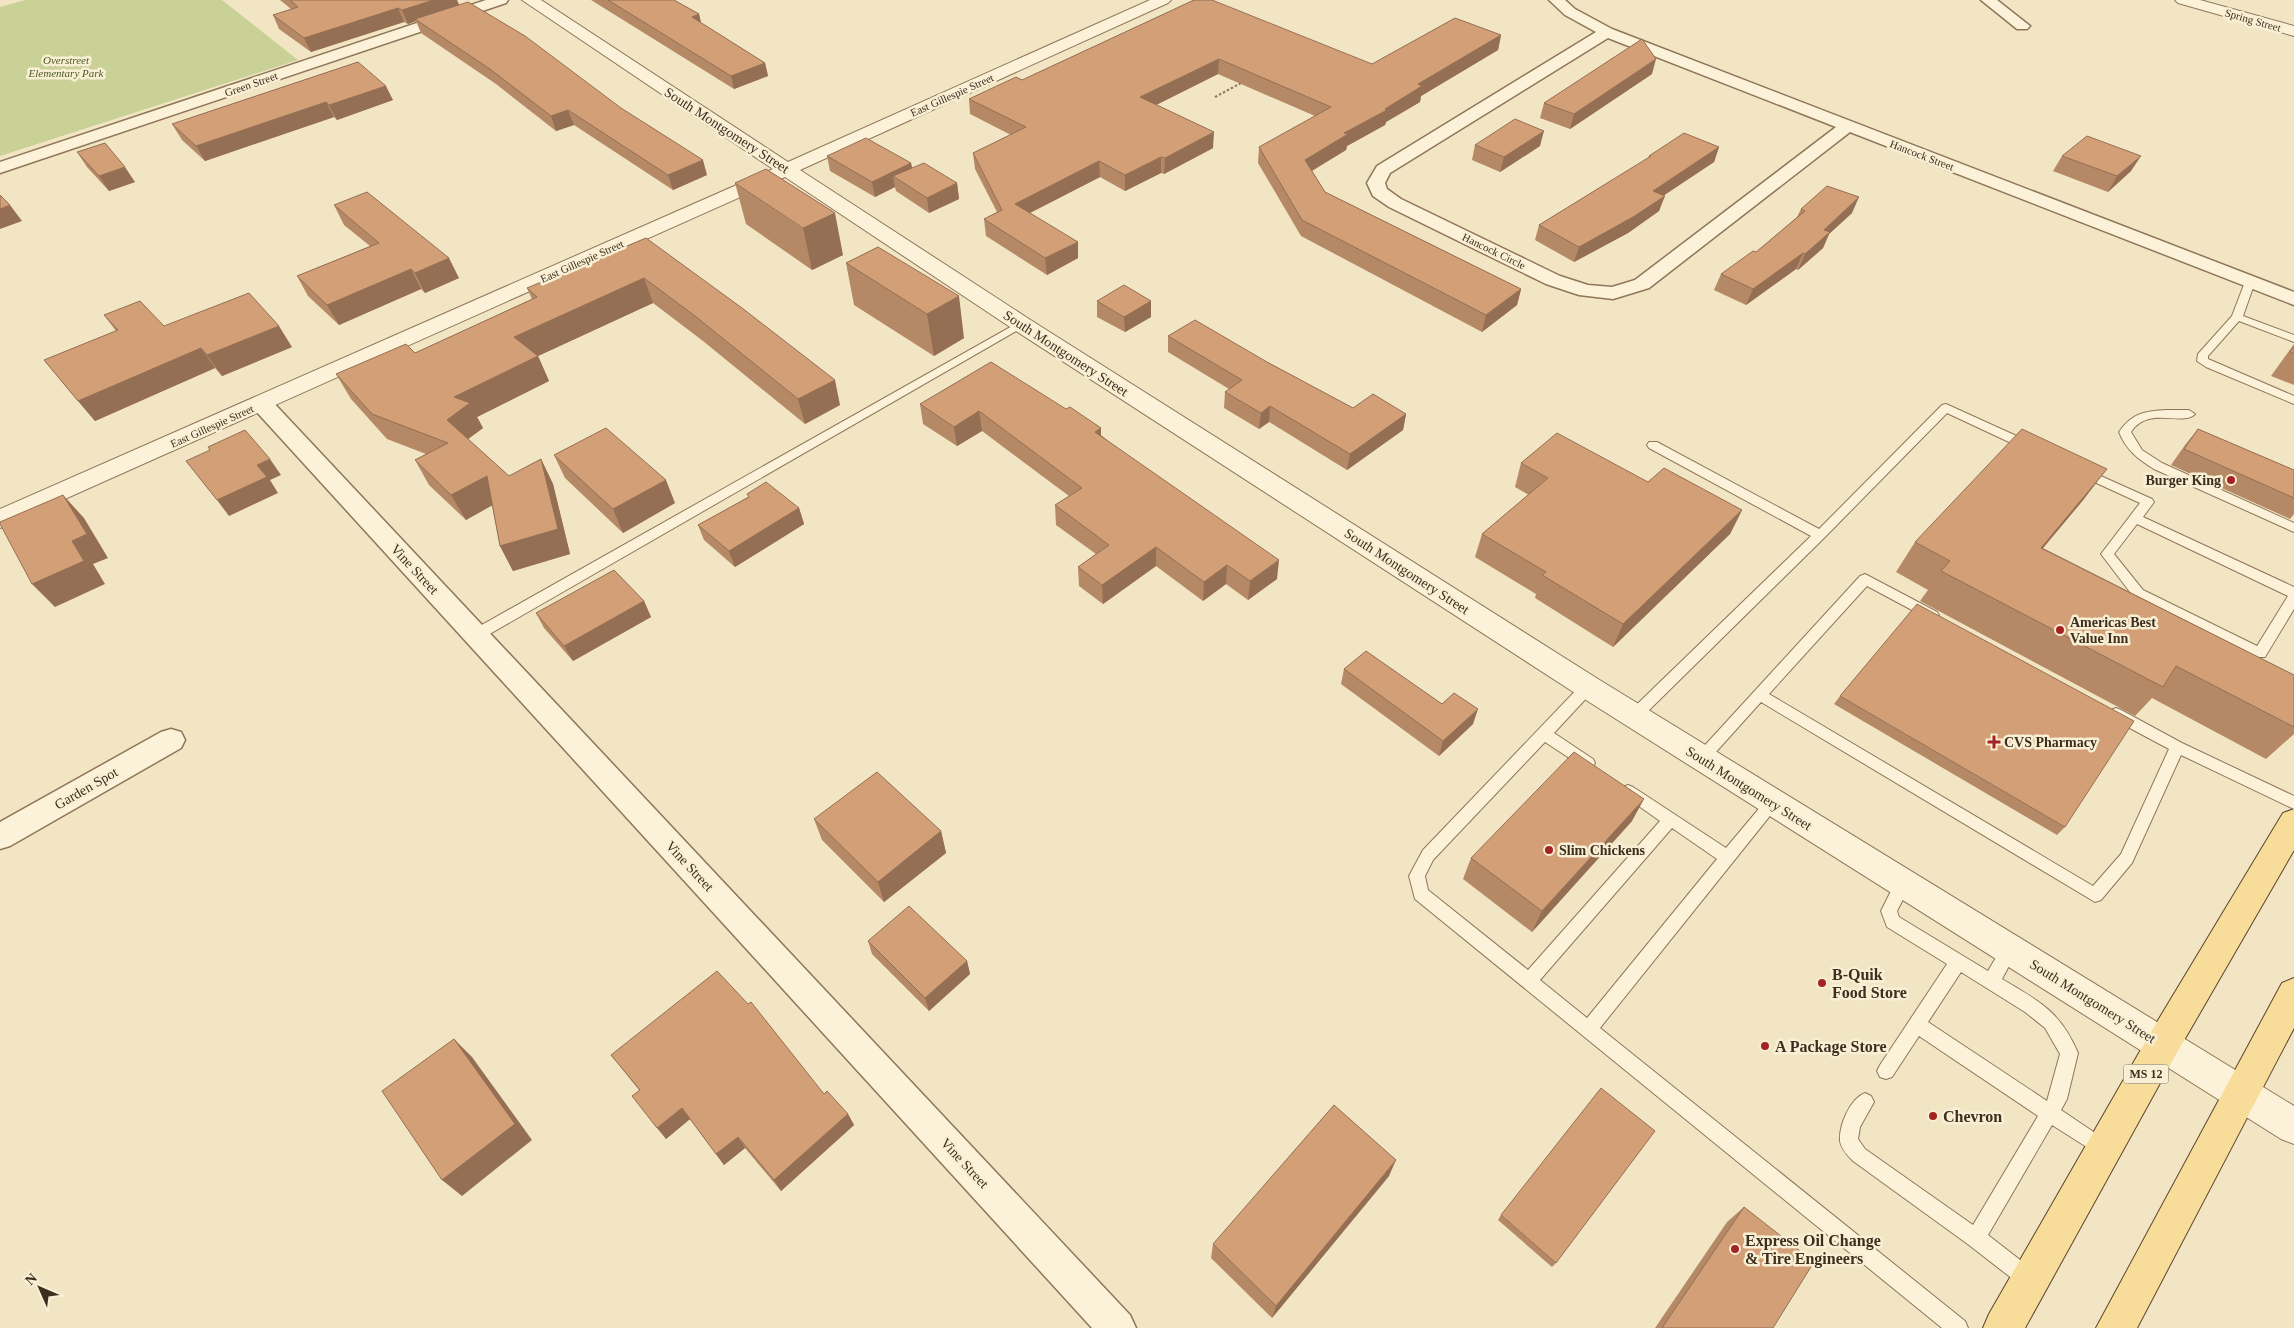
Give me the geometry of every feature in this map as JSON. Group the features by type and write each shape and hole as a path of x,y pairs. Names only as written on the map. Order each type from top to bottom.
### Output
{"main road":[{"name":"MS 12","path":"2003,1328 2163,1044 2294,822"},
{"path":"2116,1328 2294,994"}],"street":[{"name":"Green Street","path":"0,168 501,0"},
{"name":"South Montgomery Street","path":"530,0 1021,324 1588,687 2294,1126"},
{"name":"East Gillespie Street","path":"0,519 262,404 1163,0"},
{"name":"Hancock Street","path":"1556,0 1570,12 1607,32 2294,299"},
{"path":"1988,0 2022,26"},
{"name":"Spring Street","path":"2183,0 2294,31"},
{"name":"Hancock Circle","path":"1607,32 1382,170 1376,183 1379,192 1395,202 1553,280 1586,290 1613,293 1642,284 1848,126"},
{"name":"Vine Street","path":"262,404 1118,1328"},
{"name":"Garden Spot","path":"0,837 171,740"}],"lane":[{"path":"2250,282 2237,317 2202,356 2203,361 2294,400"},
{"path":"2237,317 2294,340"},
{"path":"476,635 1021,324"},
{"path":"1634,716 1820,535 1946,408 2042,453"},
{"path":"2189,414 2165,414 2132,422 2125,432 2129,445 2140,455 2158,466 2294,528"},
{"path":"1653,445 1820,535"},
{"path":"2069,465 2148,502 2107,554 2138,593 2263,657 2294,598"},
{"path":"2135,518 2294,593"},
{"path":"1701,759 1865,580 1943,621"},
{"path":"1588,687 1428,855 1418,876 1421,894 1958,1328"},
{"path":"1760,695 2094,895 2127,858 2177,747"},
{"path":"2108,710 2177,747 2294,803"},
{"path":"1543,733 1599,771"},
{"path":"1615,782 1727,857"},
{"path":"1588,1029 1772,803"},
{"path":"1528,982 1670,819"},
{"path":"1903,884 1889,911 1893,922 2031,1006 2051,1022 2069,1053 2058,1099 1976,1238"},
{"path":"1991,982 2010,949"},
{"path":"1886,1071 1958,962"},
{"path":"1917,1025 2104,1149"},
{"path":"1865,1102 1851,1124 1849,1142 1859,1155 1976,1238 2030,1280"}],"path":[{"path":"1215,97 1246,81"}],"green space":[{"name":"Overstreet Elementary Park","path":"25,0 222,0 298,60 0,156 0,7"}],"building":[{"path":"290,0 434,0 402,10 398,8 304,38 273,15 298,7"},
{"path":"608,0 674,0 699,14 692,17 765,63 731,76"},
{"path":"1194,0 1212,0 1372,64 1455,18 1501,35 1418,84 1422,86 1385,109 1387,110 1344,133 1348,134 1305,160 1325,192 1521,289 1486,315 1302,220 1259,147 1331,107 1219,59 1140,97 1214,132 1165,158 1161,157 1125,175 1099,161 1015,204 1078,242 1045,258 984,219 1002,210 973,153 1026,127 969,99 1016,77 1022,80"},
{"path":"468,2 525,36 621,108 703,160 668,175 568,110 551,116 490,69 415,19"},
{"path":"1642,39 1656,59 1574,114 1544,103"},
{"path":"358,62 386,86 329,105 326,102 196,146 172,124"},
{"path":"1515,119 1544,131 1504,157 1475,145"},
{"path":"1684,133 1719,147 1653,191 1665,196 1633,217 1579,247 1539,225 1651,156 1649,156"},
{"path":"2087,136 2141,156 2117,176 2062,156"},
{"path":"866,138 911,163 872,182 827,156"},
{"path":"105,143 125,167 99,176 77,152"},
{"path":"924,163 957,183 927,198 893,176"},
{"path":"766,169 835,213 803,228 735,183"},
{"path":"1827,186 1859,197 1824,230 1830,232 1805,254 1803,253 1753,289 1721,274 1753,251 1756,252 1805,211 1801,209"},
{"path":"367,192 449,258 415,273 411,269 327,305 297,276 379,243 334,205"},
{"path":"0,195 10,205 0,209"},
{"path":"646,238 742,308 835,380 798,399 695,316 644,278 514,337 538,356 454,397 470,403 447,420 509,476 541,459 558,529 500,546 487,476 451,495 415,460 448,443 372,414 336,374 406,344 415,353 537,297 527,288"},
{"path":"878,247 959,296 927,314 846,263"},
{"path":"1124,285 1151,301 1124,317 1097,301"},
{"path":"249,293 279,326 207,355 201,348 78,401 44,360 118,330 104,315 140,301 164,326"},
{"path":"1195,320 1267,362 1353,408 1373,394 1406,414 1350,454 1270,406 1261,413 1225,392 1242,380 1168,336"},
{"path":"991,362 1066,409 1070,407 1101,428 1095,432 1279,560 1250,581 1227,565 1204,582 1156,547 1102,585 1078,567 1109,545 1055,505 1082,488 979,411 954,427 920,404"},
{"path":"606,428 666,480 613,509 554,455"},
{"path":"2022,429 2107,469 2041,548 2294,675 2294,727 2176,666 2163,687 1941,571 1950,561 1915,542"},
{"path":"2198,429 2294,470 2294,498 2184,449"},
{"path":"245,430 270,459 257,465 267,477 217,500 186,461 210,450 208,447"},
{"path":"1557,433 1648,482 1664,468 1742,510 1623,624 1542,575 1546,572 1482,534 1548,478 1521,463"},
{"path":"766,482 799,508 729,551 698,525 749,497 747,494"},
{"path":"63,495 87,534 72,541 84,561 32,584 0,522"},
{"path":"614,570 644,601 564,646 536,613"},
{"name":"CVS Pharmacy","path":"1917,604 2134,721 2065,827 1840,696"},
{"path":"1366,651 1442,704 1454,693 1478,709 1443,741 1344,669"},
{"name":"Slim Chickens","path":"1574,752 1644,799 1542,911 1471,858"},
{"path":"877,772 941,831 878,882 814,819"},
{"path":"909,906 967,961 925,998 868,941"},
{"path":"717,971 748,1004 751,1002 824,1094 827,1091 848,1114 774,1180 738,1137 716,1154 682,1108 657,1128 632,1096 640,1090 611,1055"},
{"path":"454,1039 515,1124 442,1180 382,1091"},
{"path":"1601,1088 1655,1131 1556,1263 1501,1215"},
{"path":"1334,1105 1396,1160 1276,1306 1213,1244"},
{"name":"Express Oil Change & Tire Engineers","path":"1744,1207 1814,1262 1773,1328 1662,1328"}],"place":[{"name":"Burger King","path":"2231,480"},
{"name":"Americas Best Value Inn","path":"2060,630"},
{"name":"CVS Pharmacy","path":"1994,742"},
{"name":"Slim Chickens","path":"1549,850"},
{"name":"B-Quik Food Store","path":"1822,983"},
{"name":"A Package Store","path":"1765,1046"},
{"name":"Chevron","path":"1933,1116"},
{"name":"Express Oil Change & Tire Engineers","path":"1735,1249"}]}
